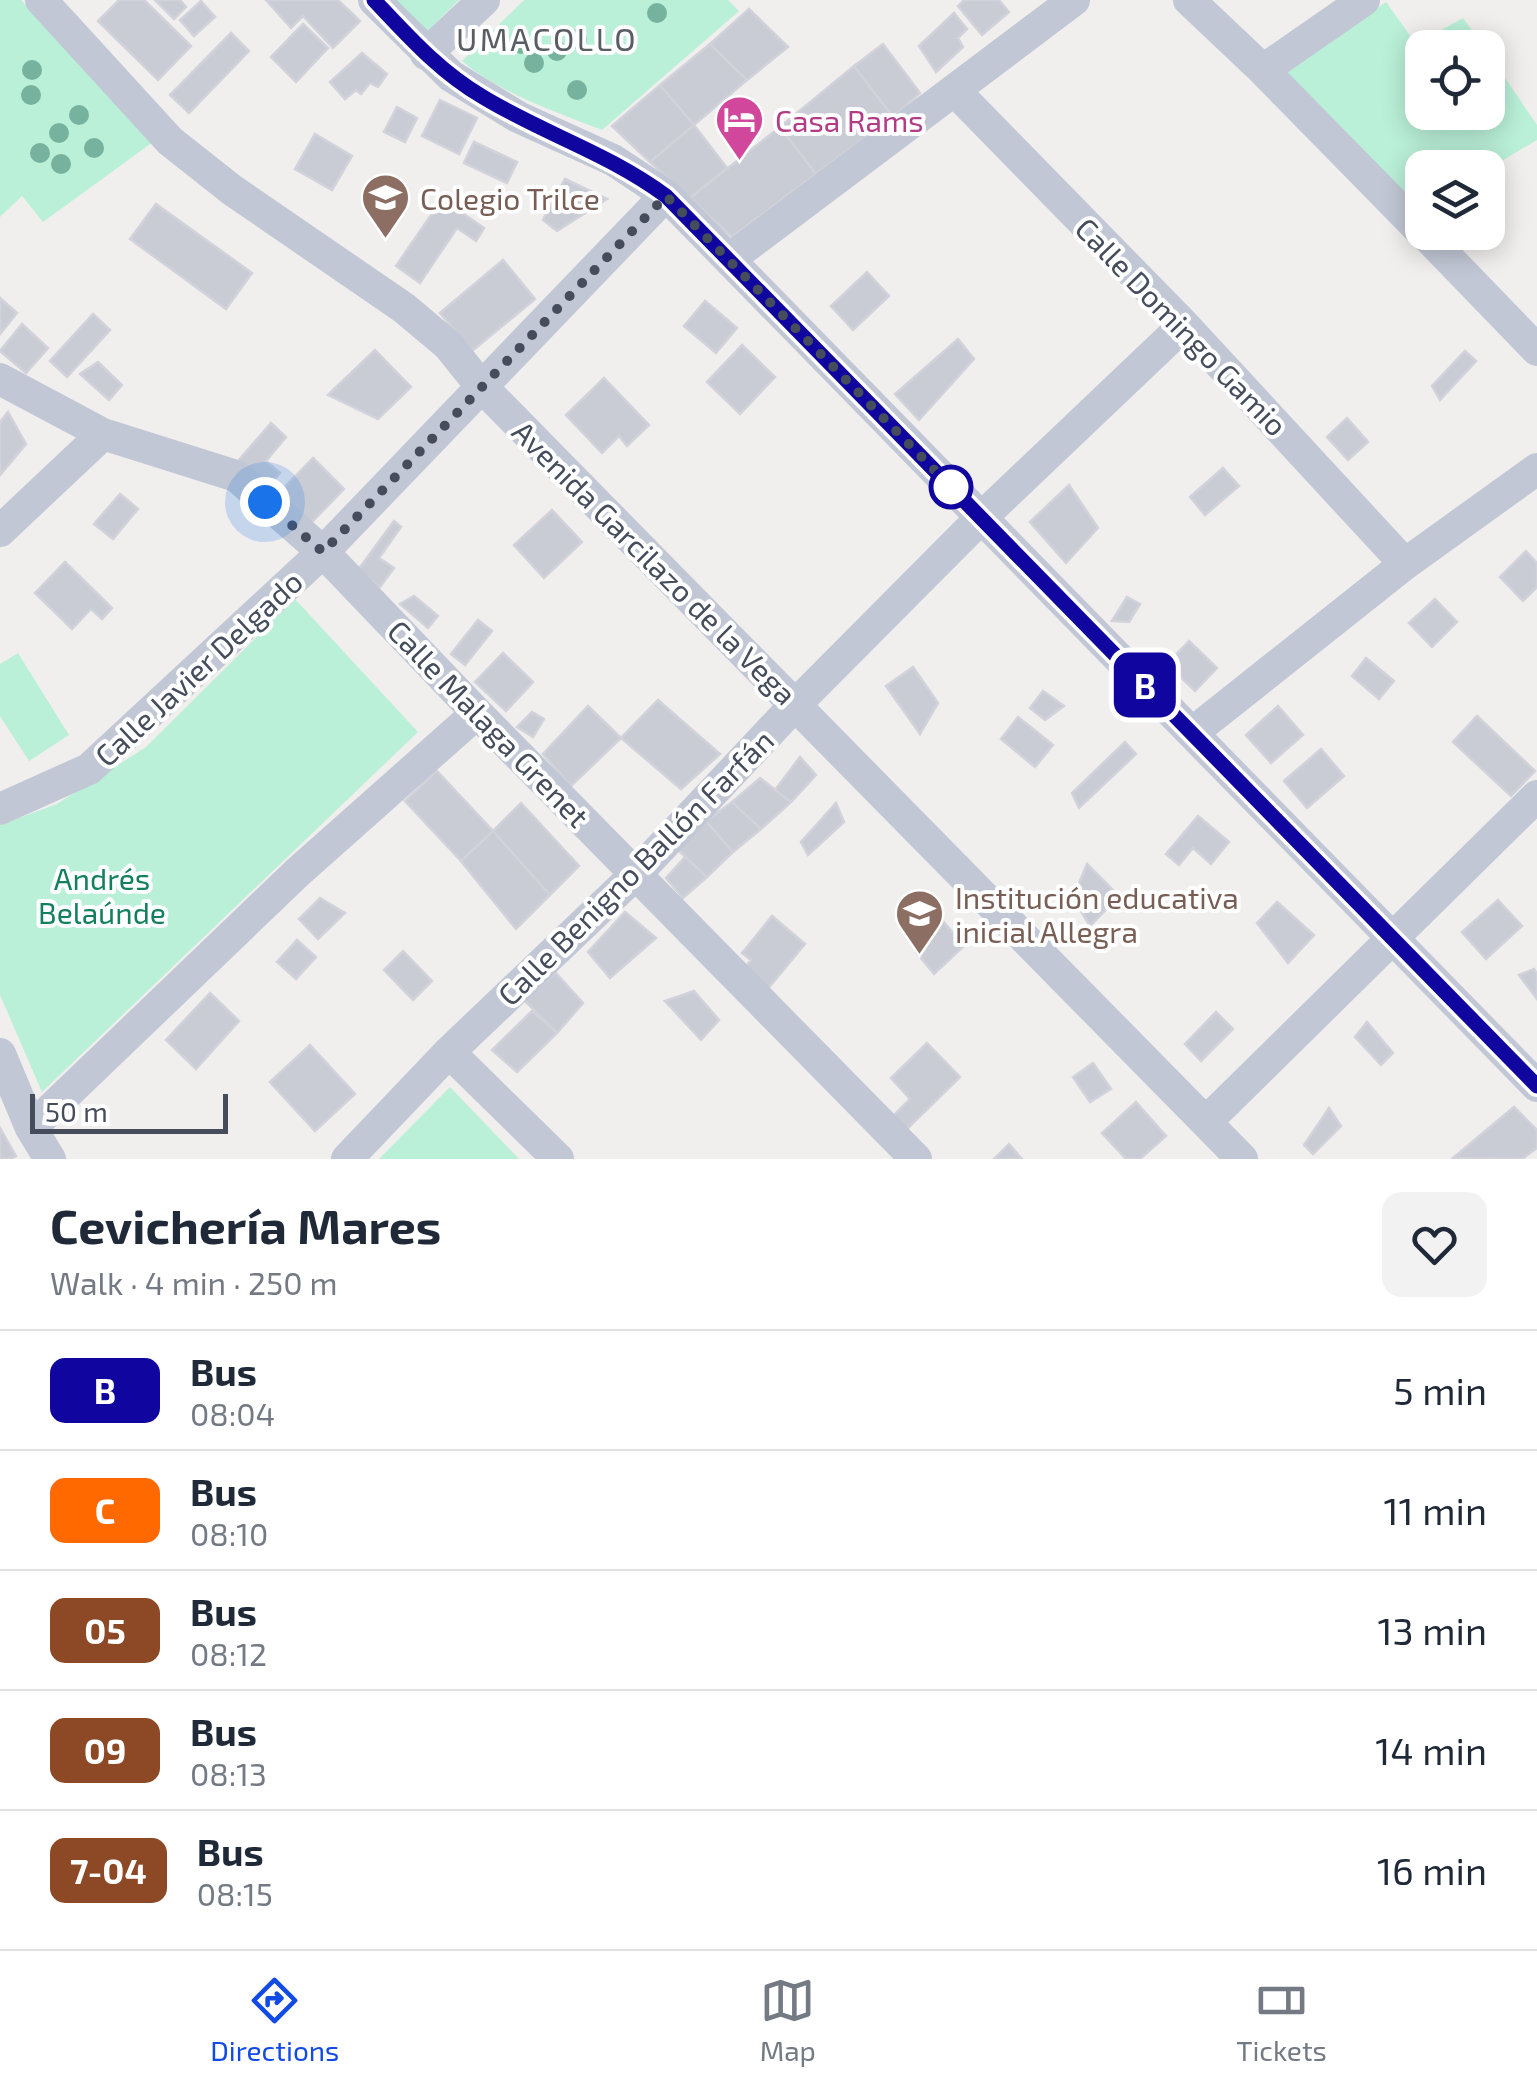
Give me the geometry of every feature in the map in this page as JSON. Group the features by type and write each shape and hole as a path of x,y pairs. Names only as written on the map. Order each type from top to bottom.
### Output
{"street":[{"path":"374,0 426,54 483,98 613,160 666,196 731,258 1537,1086"},
{"path":"426,54 484,0"},
{"path":"731,258 1074,0"},
{"path":"1189,0 1405,214"},
{"path":"1263,70 1364,0"},
{"name":"Avenida Garcilazo de la Vega","path":"58,6 170,142 232,190 404,308 448,345 481,386 1242,1159"},
{"name":"Calle Domingo Gamio","path":"955,91 1184,325 1405,564"},
{"name":"Calle Javier Delgado","path":"0,809 89,769 323,552 666,196"},
{"path":"1440,250 1537,350"},
{"name":"Calle Benigno Ballón Farfán","path":"347,1159 450,1052 637,872 795,705 981,518 1184,325"},
{"name":"Calle Malaga Grenet","path":"0,379 103,434 236,476 323,552 916,1159"},
{"path":"0,531 103,434"},
{"path":"1192,733 1405,564 1537,469"},
{"path":"31,1128 298,872 477,713"},
{"path":"1206,1122 1537,796"},
{"path":"450,1052 558,1159"},
{"path":"0,1054 31,1128 50,1159"}],"green space":[{"path":"0,0 21,0 153,142 43,222 22,196 0,217"},
{"path":"391,0 459,0 423,35"},
{"path":"524,0 728,0 739,11 602,130 511,92 462,61"},
{"path":"1386,2 1406,30 1405,130 1505,130 1505,78 1537,125 1537,140 1505,159 1505,150 1405,150 1405,198 1284,69"},
{"path":"1463,18 1472,30 1441,30"},
{"name":"Andrés Belaúnde","path":"295,599 418,732 42,1092 0,995 0,825 57,804 146,747"},
{"path":"18,653 69,735 29,761 0,716 0,664"},
{"path":"450,1087 519,1159 379,1159"}],"building":[{"path":"119,0 144,0 191,46 158,80 98,21"},
{"path":"155,0 180,0 186,7 174,19"},
{"path":"266,0 338,0 360,21 333,48 303,16 291,28"},
{"path":"964,0 999,0 1009,12 982,35 958,6"},
{"path":"201,1 215,17 194,36 180,20"},
{"path":"749,9 788,47 747,80 710,44"},
{"path":"954,13 967,29 958,38 963,47 936,72 919,46"},
{"path":"303,24 328,48 296,82 271,57"},
{"path":"231,33 249,51 189,113 170,95"},
{"path":"710,44 747,80 694,125 660,85"},
{"path":"883,44 920,93 893,117 854,66"},
{"path":"362,53 387,74 378,87 370,83 361,94 356,90 345,99 330,82"},
{"path":"854,66 893,117 816,174 780,127"},
{"path":"660,85 694,125 650,162 612,126"},
{"path":"440,100 477,118 459,154 422,136"},
{"path":"397,107 417,118 405,142 384,132"},
{"path":"694,125 727,168 690,198 650,162"},
{"path":"780,127 816,174 732,237 690,198"},
{"path":"315,134 352,156 332,190 295,169"},
{"path":"474,142 517,162 507,183 464,163"},
{"path":"565,179 607,199 557,231 543,220"},
{"path":"442,199 484,228 476,241 457,228 420,283 396,266"},
{"path":"156,204 252,273 226,309 130,239"},
{"path":"503,260 535,299 472,351 440,313"},
{"path":"867,272 889,296 853,330 831,306"},
{"path":"0,298 17,313 0,334"},
{"path":"705,301 737,328 716,353 684,326"},
{"path":"93,314 110,330 67,377 50,361"},
{"path":"22,324 48,348 26,373 0,351"},
{"path":"958,339 974,359 919,420 895,394"},
{"path":"742,345 775,377 740,414 707,382"},
{"path":"375,350 411,387 378,419 328,395"},
{"path":"1465,351 1476,361 1440,400 1432,386"},
{"path":"98,362 122,385 109,400 80,374"},
{"path":"604,378 649,425 627,446 619,436 602,453 566,415"},
{"path":"8,412 26,444 0,475 0,422"},
{"path":"1347,418 1368,442 1348,460 1327,437"},
{"path":"271,423 286,437 266,461 280,473 268,487 238,461"},
{"path":"313,458 344,489 308,526 277,495"},
{"path":"1223,468 1239,486 1205,515 1190,497"},
{"path":"1069,485 1098,528 1066,563 1030,522"},
{"path":"120,494 138,509 113,539 94,524"},
{"path":"552,510 582,542 544,578 514,545"},
{"path":"394,521 401,527 379,558 394,568 380,587 358,570"},
{"path":"1526,551 1537,563 1537,587 1523,601 1500,577"},
{"path":"65,562 112,608 102,619 91,609 72,629 35,593"},
{"path":"414,596 438,616 428,628 400,604"},
{"path":"1127,597 1140,604 1129,622 1112,621"},
{"path":"1435,599 1457,622 1432,647 1409,623"},
{"path":"478,620 492,631 465,665 451,654"},
{"path":"1189,641 1217,668 1195,691 1167,664"},
{"path":"503,653 533,682 506,711 475,682"},
{"path":"1366,658 1394,681 1379,699 1352,676"},
{"path":"913,667 938,703 920,734 886,686"},
{"path":"1043,691 1064,706 1045,720 1030,708"},
{"path":"658,700 720,754 681,789 621,738"},
{"path":"588,706 621,738 571,786 543,754"},
{"path":"1278,706 1303,735 1271,763 1246,735"},
{"path":"532,712 544,719 533,737 517,727"},
{"path":"1477,716 1535,771 1511,796 1453,742"},
{"path":"1018,717 1053,745 1035,767 1001,739"},
{"path":"1125,742 1136,754 1079,808 1072,793"},
{"path":"1321,749 1344,776 1307,808 1284,781"},
{"path":"800,757 816,775 791,802 775,790"},
{"path":"437,771 493,831 461,861 405,801"},
{"path":"760,778 791,802 761,829 732,802"},
{"path":"732,802 761,829 733,852 706,821"},
{"path":"521,803 579,866 550,895 493,831"},
{"path":"836,803 844,822 808,855 801,842"},
{"path":"1198,816 1229,842 1211,864 1193,848 1179,865 1166,854"},
{"path":"706,821 733,852 707,877 677,849"},
{"path":"493,831 550,895 516,929 461,861"},
{"path":"685,857 707,877 683,898 666,878"},
{"path":"1087,864 1119,896 1090,926 1073,898"},
{"path":"320,898 345,913 318,939 299,919"},
{"path":"1498,900 1522,926 1486,959 1462,932"},
{"path":"1277,902 1314,935 1288,963 1257,923"},
{"path":"625,912 656,938 610,978 588,952"},
{"path":"772,916 805,944 766,991 742,971 751,960 742,953"},
{"path":"943,921 964,946 934,974 916,952"},
{"path":"297,940 316,957 296,979 277,962"},
{"path":"403,951 432,981 413,1000 384,970"},
{"path":"1534,969 1537,974 1537,999 1519,975"},
{"path":"556,973 583,1003 557,1033 523,999"},
{"path":"694,991 719,1020 701,1040 665,1001"},
{"path":"210,993 239,1021 196,1069 166,1040"},
{"path":"532,1011 557,1033 517,1072 492,1050"},
{"path":"1216,1012 1233,1029 1201,1061 1185,1044"},
{"path":"1367,1022 1393,1053 1381,1065 1355,1037"},
{"path":"927,1043 960,1077 904,1132 891,1118 910,1099 891,1078"},
{"path":"310,1045 355,1094 315,1131 270,1082"},
{"path":"1093,1063 1111,1089 1090,1102 1073,1077"},
{"path":"1136,1102 1166,1136 1140,1159 1126,1159 1102,1133"},
{"path":"1514,1107 1537,1130 1537,1148 1522,1159 1453,1158"},
{"path":"1329,1108 1341,1126 1313,1154 1304,1145"},
{"path":"0,1128 16,1156 11,1159 0,1159"},
{"path":"1009,1144 1022,1159 994,1159"}],"bus line":[{"name":"B","path":"374,0 426,54 483,98 613,160 666,196 731,258 1537,1086"}],"place":[{"name":"Casa Rams","path":"740,162"},
{"name":"Colegio Trilce","path":"385,240"},
{"name":"Institución educativa inicial Allegra","path":"920,956"}],"district":[{"name":"UMACOLLO","path":"547,38"}],"route":[{"path":"265,502 323,552 666,196 731,258 951,487"}]}
